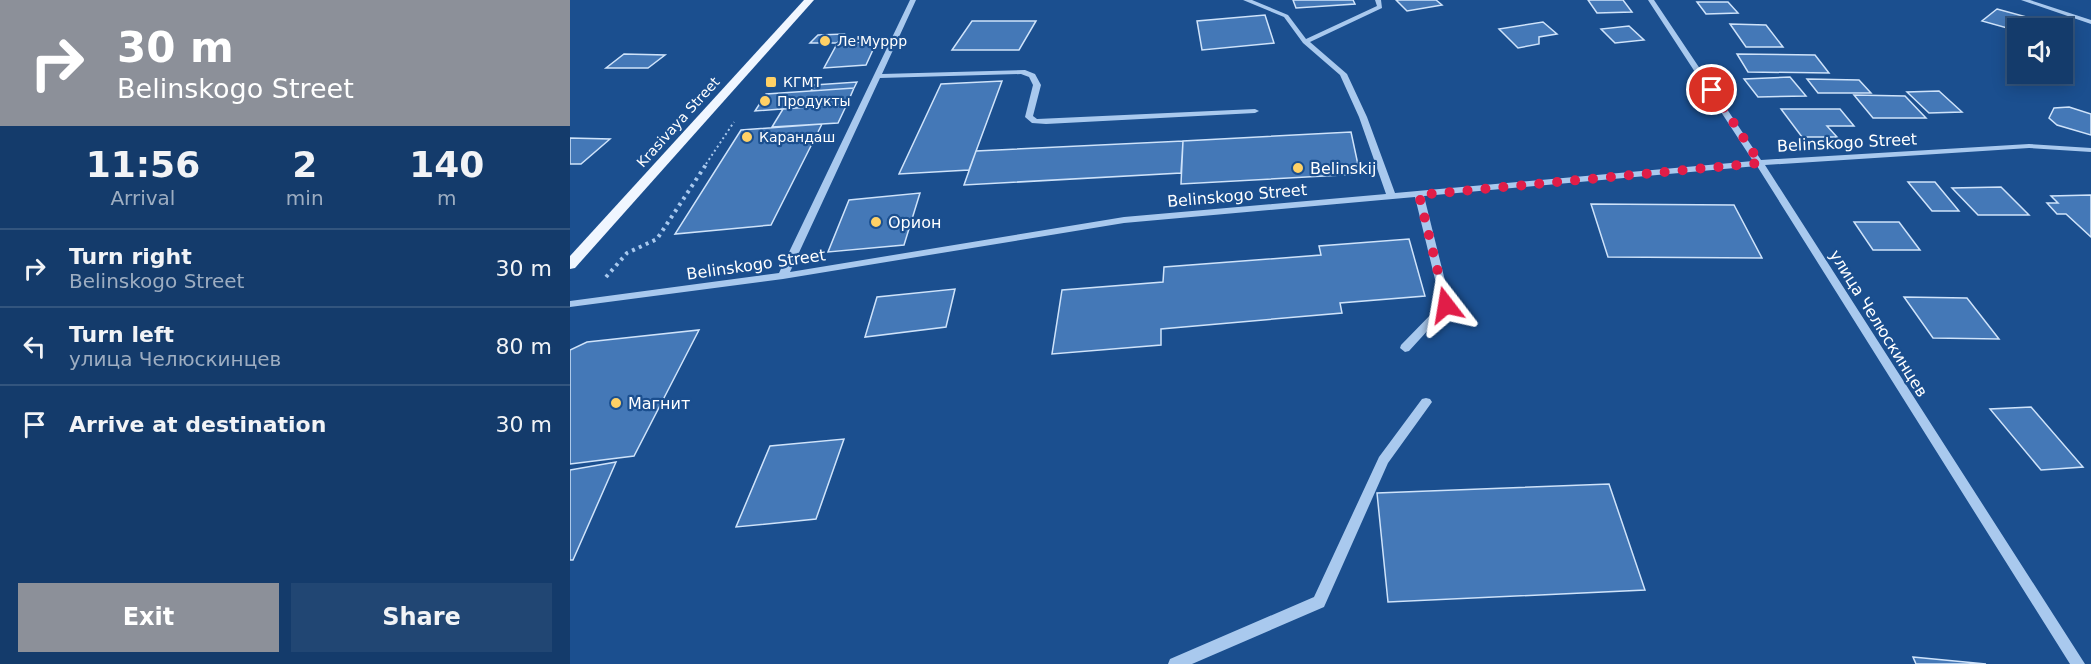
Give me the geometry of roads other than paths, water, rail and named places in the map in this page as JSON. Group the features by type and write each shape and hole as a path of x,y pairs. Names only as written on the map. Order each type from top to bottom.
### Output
{"main road":[{"name":"Krasivaya Street","path":"570,264 809,0"}],"street":[{"path":"783,276 913,0"},
{"path":"1246,0 1286,16 1305,42 1343,74 1363,117 1392,197"},
{"path":"1305,42 1380,7 1378,0"},
{"name":"улица Челюскинцев","path":"1651,0 1760,163 2078,664"},
{"path":"2024,0 2091,22"},
{"path":"877,76 1022,72 1032,76 1037,85 1029,117 1046,122 1255,111"},
{"name":"Belinskogo Street","path":"570,304 783,276 1124,220 1760,163 2029,146 2091,150"},
{"path":"1405,348 1446,305 1419,195"},
{"path":"1174,664 1319,602 1383,460 1426,402"}],"place":[{"name":"Ле'Муррр","path":"825,41"},
{"name":"КГМТ","path":"771,82"},
{"name":"Продукты","path":"765,101"},
{"name":"Карандаш","path":"747,137"},
{"name":"Belinskij","path":"1298,168"},
{"name":"Орион","path":"876,222"},
{"name":"Магнит","path":"616,403"}]}
